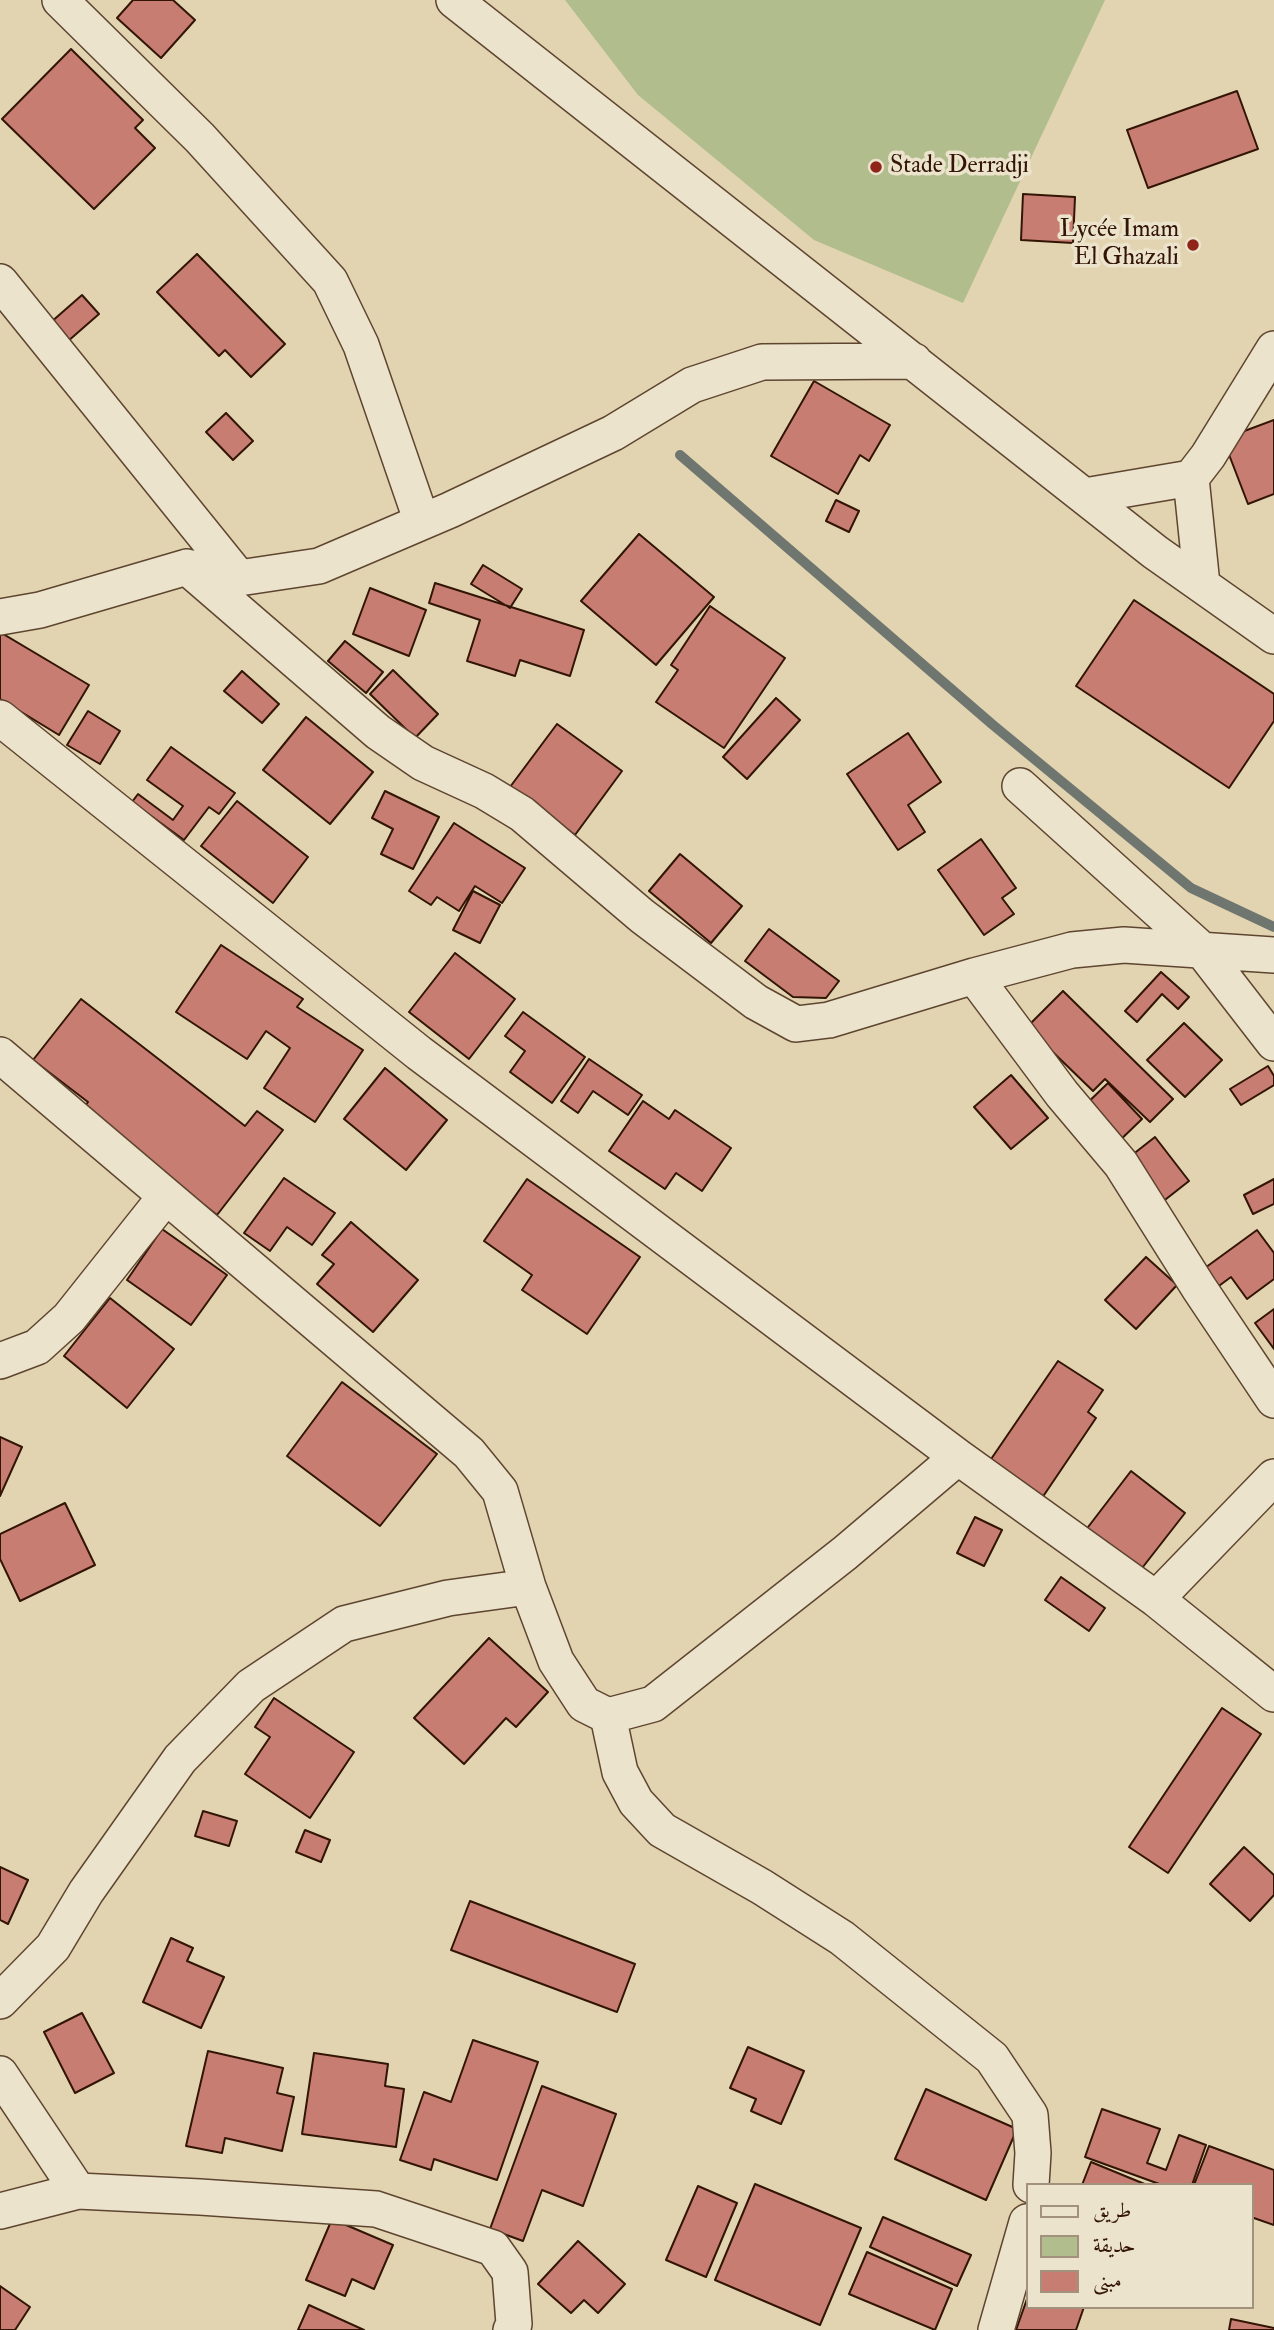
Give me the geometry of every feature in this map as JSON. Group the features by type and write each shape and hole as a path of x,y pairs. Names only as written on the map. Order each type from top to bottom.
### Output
{"street":[{"path":"60,0 200,138 330,281 361,345 422,522"},
{"path":"463,3 1155,552 1274,636"},
{"path":"0,282 240,578"},
{"path":"1085,496 1191,478 1208,456 1274,349"},
{"path":"0,617 40,610 187,567 240,578 319,566 422,522 613,433 692,385 762,362 915,361"},
{"path":"1191,478 1202,585"},
{"path":"187,567 377,732 424,764 484,791 522,814 642,916 756,1002 796,1024 829,1020 974,976 1072,950 1124,945 1274,954"},
{"path":"0,718 419,1053 958,1457 1156,1599 1274,1694"},
{"path":"1020,786 1202,950 1274,1043"},
{"path":"974,976 1062,1094 1121,1164 1274,1400"},
{"path":"0,1055 469,1453 500,1491 528,1587 556,1661 584,1704 608,1716 653,1704 845,1553 958,1457"},
{"path":"0,1361 37,1347 69,1318 166,1196"},
{"path":"1156,1599 1274,1477"},
{"path":"0,2001 53,1947 86,1892 180,1759 251,1686 344,1624 448,1598 528,1587"},
{"path":"608,1716 621,1772 636,1802 662,1829 762,1887 842,1938 992,2058 1030,2115 1033,2154 1031,2183"},
{"path":"0,2074 78,2191"},
{"path":"0,2211 78,2191 376,2209 493,2248 510,2272 514,2323 511,2330"},
{"path":"996,2330 1026,2225"}],"green space":[{"name":"Stade Derradji","path":"565,0 1105,0 963,303 814,240 638,95"}],"building":[{"path":"133,0 173,0 195,20 161,58 117,18"},
{"path":"71,49 143,120 135,128 155,148 94,209 2,119"},
{"path":"1237,91 1258,149 1148,188 1127,130"},
{"path":"1023,194 1075,197 1073,243 1021,240"},
{"path":"197,254 285,344 251,377 225,350 219,356 157,292"},
{"path":"82,295 99,314 67,342 50,323"},
{"path":"814,381 890,425 869,461 860,455 838,494 771,456"},
{"path":"226,413 253,441 233,460 206,432"},
{"path":"1274,420 1274,494 1248,504 1223,439"},
{"path":"836,500 859,511 849,532 826,521"},
{"path":"639,534 714,597 656,665 581,601"},
{"path":"483,565 522,589 510,608 471,584"},
{"path":"435,583 584,630 570,676 520,660 515,676 467,661 480,620 429,603"},
{"path":"370,588 426,610 409,656 353,634"},
{"path":"1134,600 1274,694 1274,721 1229,788 1076,686"},
{"path":"710,606 785,658 724,748 656,702 678,670 671,665"},
{"path":"0,632 89,685 59,735 0,699"},
{"path":"345,641 383,672 366,693 328,661"},
{"path":"393,670 438,714 415,738 370,694"},
{"path":"242,671 279,704 262,723 224,691"},
{"path":"776,698 800,720 747,779 723,757"},
{"path":"88,711 120,731 100,764 67,745"},
{"path":"306,717 373,772 330,824 263,770"},
{"path":"557,724 622,771 575,835 510,787"},
{"path":"908,733 941,782 908,805 925,832 898,850 847,774"},
{"path":"171,747 235,793 219,814 209,807 184,840 132,802 138,794 173,820 183,806 147,780"},
{"path":"385,791 439,817 413,869 381,854 393,829 372,818"},
{"path":"237,801 308,857 273,903 201,846"},
{"path":"454,823 525,868 502,903 475,886 459,911 437,897 431,905 409,891"},
{"path":"981,839 1016,888 1002,898 1014,914 984,935 938,870"},
{"path":"680,854 742,906 711,943 649,891"},
{"path":"473,891 500,905 480,943 453,930"},
{"path":"769,929 839,981 826,998 793,997 745,961"},
{"path":"221,945 303,999 297,1007 363,1050 315,1122 264,1088 290,1048 266,1031 247,1059 176,1012"},
{"path":"455,953 515,999 469,1059 409,1012"},
{"path":"1161,972 1189,997 1178,1009 1162,994 1137,1022 1125,1011"},
{"path":"1063,991 1173,1099 1150,1122 1105,1079 1093,1091 1027,1027"},
{"path":"81,999 245,1126 257,1111 283,1130 217,1215 82,1110 88,1102 33,1060"},
{"path":"523,1012 585,1057 552,1103 510,1072 525,1051 505,1036"},
{"path":"1184,1023 1222,1060 1185,1097 1147,1060"},
{"path":"589,1059 642,1095 628,1115 593,1091 578,1113 561,1101"},
{"path":"1268,1066 1274,1076 1274,1085 1241,1105 1230,1089"},
{"path":"385,1068 447,1120 406,1170 344,1119"},
{"path":"1011,1075 1048,1118 1011,1149 974,1107"},
{"path":"1108,1083 1142,1119 1113,1147 1079,1111"},
{"path":"643,1101 669,1119 675,1110 731,1148 702,1191 676,1173 665,1189 609,1151"},
{"path":"1155,1137 1189,1181 1161,1203 1127,1159"},
{"path":"284,1178 335,1213 312,1245 287,1227 270,1251 244,1233"},
{"path":"527,1179 640,1257 587,1334 522,1290 532,1275 484,1241"},
{"path":"1274,1179 1274,1204 1253,1214 1244,1195"},
{"path":"351,1222 418,1280 373,1332 317,1284 334,1264 322,1255"},
{"path":"162,1229 227,1275 191,1325 127,1280"},
{"path":"1257,1230 1274,1253 1274,1279 1247,1299 1231,1277 1212,1291 1198,1273"},
{"path":"1146,1257 1177,1285 1136,1329 1105,1300"},
{"path":"110,1298 174,1349 127,1408 64,1356"},
{"path":"1274,1309 1274,1349 1255,1323"},
{"path":"1058,1361 1103,1390 1088,1412 1096,1418 1040,1501 987,1465"},
{"path":"342,1382 437,1454 380,1526 287,1456"},
{"path":"0,1437 22,1447 0,1496"},
{"path":"1131,1471 1185,1513 1139,1572 1085,1531"},
{"path":"65,1503 95,1565 20,1601 0,1559 0,1534"},
{"path":"975,1517 1002,1530 984,1566 957,1553"},
{"path":"1061,1577 1105,1608 1089,1631 1045,1600"},
{"path":"489,1638 548,1692 516,1727 506,1718 464,1764 414,1718"},
{"path":"274,1698 354,1752 310,1818 245,1774 270,1737 255,1727"},
{"path":"1222,1708 1261,1734 1168,1873 1129,1847"},
{"path":"203,1811 237,1821 229,1846 195,1836"},
{"path":"305,1830 330,1840 321,1862 296,1852"},
{"path":"1244,1847 1274,1875 1274,1895 1250,1921 1210,1884"},
{"path":"0,1867 28,1880 8,1924 0,1920"},
{"path":"470,1901 635,1964 617,2012 451,1950"},
{"path":"171,1938 193,1948 187,1961 224,1977 201,2028 143,2002"},
{"path":"82,2013 114,2073 75,2093 44,2032"},
{"path":"473,2040 538,2062 497,2180 434,2159 431,2170 400,2160 424,2092 451,2102"},
{"path":"748,2047 804,2071 781,2124 751,2111 756,2099 730,2088"},
{"path":"208,2051 283,2068 277,2093 294,2097 282,2151 225,2138 222,2153 186,2146"},
{"path":"314,2053 388,2064 385,2086 404,2089 396,2147 302,2134"},
{"path":"542,2086 616,2114 583,2206 542,2190 523,2241 490,2229"},
{"path":"926,2089 1017,2129 986,2200 895,2159"},
{"path":"1102,2109 1160,2129 1147,2163 1166,2170 1179,2135 1206,2145 1193,2183 1156,2183 1085,2157"},
{"path":"1209,2146 1274,2170 1274,2225 1253,2218 1253,2183 1195,2183"},
{"path":"1091,2162 1142,2183 1083,2183"},
{"path":"755,2184 861,2228 820,2325 715,2280"},
{"path":"698,2186 737,2203 706,2277 666,2260"},
{"path":"883,2217 971,2255 957,2286 870,2247"},
{"path":"332,2219 393,2245 374,2289 352,2279 345,2296 306,2280"},
{"path":"578,2241 625,2284 598,2313 584,2300 571,2313 538,2284"},
{"path":"867,2252 952,2289 935,2330 849,2294"},
{"path":"0,2286 30,2307 15,2330 0,2330"},
{"path":"1026,2302 1026,2309 1083,2309 1076,2330 1016,2330"},
{"path":"309,2305 364,2330 298,2330"},
{"path":"1231,2319 1274,2328 1274,2330 1229,2330"}],"waterway":[{"path":"680,455 993,725 1191,888 1274,927"}],"place":[{"name":"Stade Derradji","path":"876,167"},
{"name":"Lycée Imam El Ghazali","path":"1193,245"}]}
